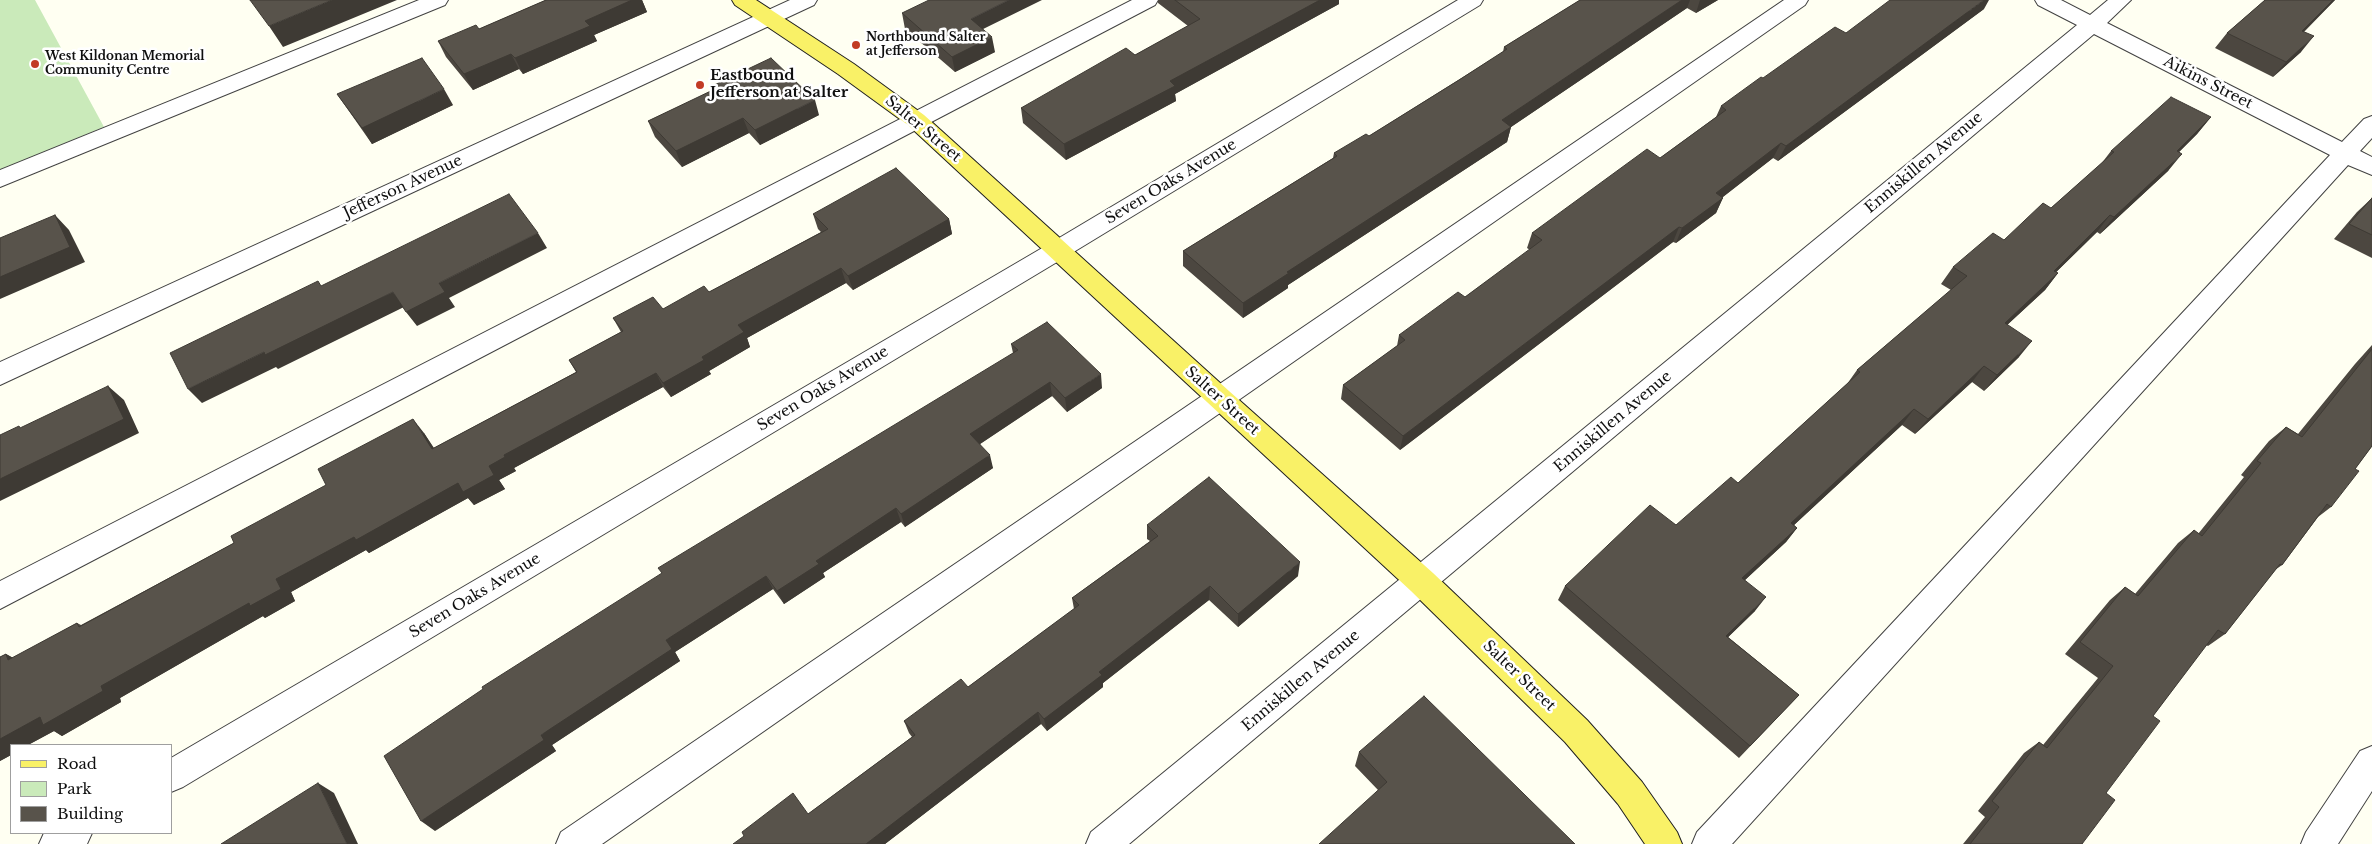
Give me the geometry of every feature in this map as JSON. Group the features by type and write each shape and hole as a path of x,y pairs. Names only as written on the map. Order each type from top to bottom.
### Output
{"main road":[{"name":"Salter Street","path":"742,0 846,69 916,120 1219,399 1422,582 1576,731 1630,793 1665,844"}],"street":[{"path":"0,179 438,0"},
{"name":"Jefferson Avenue","path":"0,374 807,0"},
{"path":"0,596 1148,0"},
{"name":"Seven Oaks Avenue","path":"172,775 1058,250 1473,0"},
{"path":"573,844 1798,0"},
{"name":"Aikins Street","path":"2045,0 2372,167"},
{"name":"Enniskillen Avenue","path":"1103,844 1422,582 1792,272 2122,0"},
{"path":"1709,844 2372,124"},
{"path":"2318,844 2372,762"},
{"path":"56,844 73,834"}],"green space":[{"name":"West Kildonan Memorial Community Centre","path":"0,0 35,0 104,127 0,170"}],"building":[{"path":"250,0 332,0 269,26"},
{"path":"546,0 632,0 585,21 590,26 515,58 511,54 464,74 438,41 476,25 479,29"},
{"path":"929,0 1009,0 971,19 992,37 952,57 902,13"},
{"path":"1175,0 1320,0 1170,81 1175,86 1064,144 1021,108 1126,48 1135,55 1200,19"},
{"path":"1580,0 1682,0 1502,120 1511,127 1287,272 1289,273 1243,303 1183,251 1337,156 1334,153 1366,134 1369,136 1459,80 1507,49 1504,47"},
{"path":"1890,0 1984,0 1786,146 1781,143 1716,193 1723,198 1682,228 1679,227 1403,436 1343,385 1405,340 1399,335 1458,292 1465,297 1542,240 1532,233 1647,149 1660,158 1726,110 1721,106 1761,77 1763,78 1835,27 1846,33"},
{"path":"2265,0 2333,0 2302,31 2314,36 2286,62 2227,33"},
{"path":"422,58 444,89 362,128 337,94"},
{"path":"771,58 815,100 755,130 743,118 676,151 648,121 715,89 712,86"},
{"path":"2171,97 2211,117 2177,151 2182,154 2114,217 2110,215 2054,271 2058,273 2005,323 2032,341 1997,375 1984,366 1928,419 1914,409 1791,523 1797,528 1742,578 1766,597 1726,636 1799,695 1750,746 1565,586 1650,505 1676,525 1731,477 1738,483 1860,372 1857,370 1967,276 1953,267 1993,233 2004,240 2043,203 2051,208 2114,152 2111,151"},
{"path":"896,168 949,219 848,276 841,268 738,325 744,332 702,357 704,360 663,383 656,373 504,455 505,457 489,466 494,475 463,492 458,483 356,540 354,537 276,579 281,589 250,606 249,603 101,686 103,691 43,725 40,717 0,739 0,657 6,654 8,660 77,623 79,627 234,543 231,536 326,485 318,469 413,419 432,449 577,372 569,360 623,331 613,318 653,297 663,309 704,286 709,292 828,229 813,214"},
{"path":"509,194 538,233 439,283 445,292 406,312 393,292 265,355 264,352 188,389 170,353 318,281 321,286"},
{"path":"2372,198 2372,235 2349,224"},
{"path":"55,215 70,247 0,277 0,238"},
{"path":"1047,322 1101,374 1065,398 1050,382 970,434 990,455 901,514 896,508 816,561 819,564 777,591 766,576 666,640 672,649 541,735 544,740 421,821 384,756 483,689 482,687 662,573 658,568 1018,350 1011,344"},
{"path":"2372,349 2372,446 2355,469 2359,471 2331,507 2327,504 2282,565 2280,564 2225,634 2218,630 2153,716 2160,721 2106,793 2115,800 2082,844 1970,844 1999,807 1992,801 2039,742 2047,748 2113,666 2080,642 2125,587 2138,596 2194,530 2202,536 2261,463 2257,461 2286,427 2302,437"},
{"path":"108,386 124,419 0,479 0,435 19,426 20,428"},
{"path":"1209,477 1300,562 1238,614 1210,586 1099,672 1102,675 1044,719 1038,712 866,844 733,844 744,836 742,832 793,793 808,814 915,735 904,721 961,679 968,687 1079,605 1072,598 1158,536 1147,525"},
{"path":"1424,696 1575,844 1319,844 1387,782 1359,752"},
{"path":"318,783 347,844 221,844"}],"place":[{"name":"Northbound Salter at Jefferson","path":"856,45"},
{"name":"West Kildonan Memorial Community Centre","path":"35,64"},
{"name":"Eastbound Jefferson at Salter","path":"700,85"}]}
